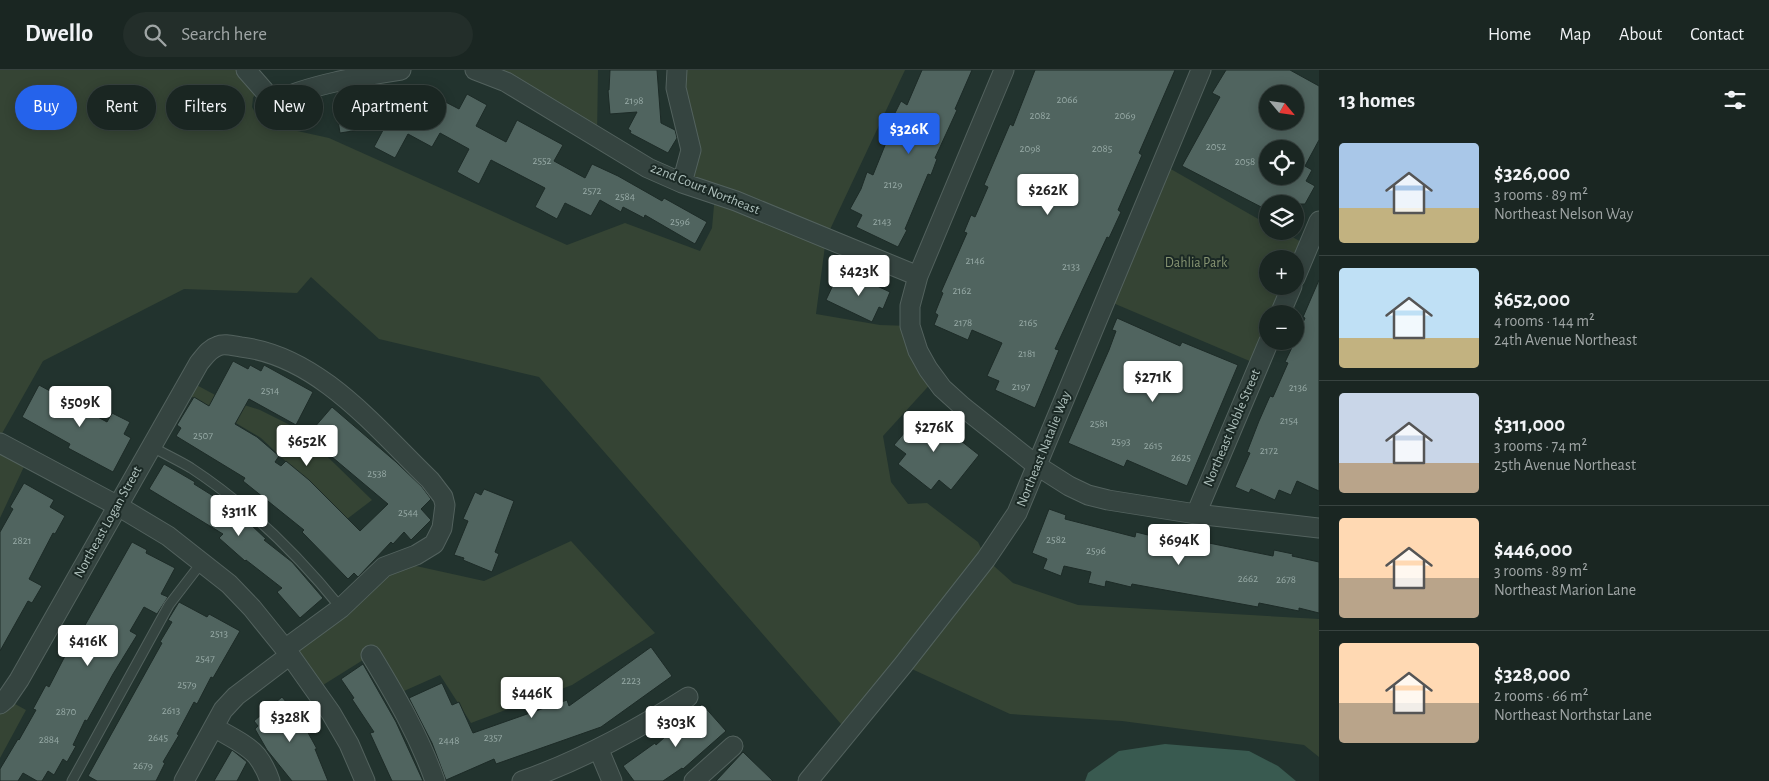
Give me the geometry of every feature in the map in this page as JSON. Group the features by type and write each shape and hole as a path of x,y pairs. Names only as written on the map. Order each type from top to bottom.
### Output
{"street":[{"path":"246,70 274,102 299,92 401,70"},
{"name":"22nd Court Northeast","path":"475,70 506,82 648,168 682,183 736,201 918,276"},
{"path":"677,70 676,88 691,150 682,183"},
{"path":"1004,70 918,276 910,306 910,326 918,351 928,369 942,388 963,407 1036,465 1069,486 1088,494 1108,500 1196,514 1319,528"},
{"name":"Northeast Natalie Way","path":"808,781 903,665 1002,537 1018,513 1036,465 1201,70"},
{"path":"1304,257 1319,221"},
{"name":"Northeast Logan Street","path":"0,704 6,699 18,680 199,363 208,352 220,344 272,353 305,369 332,386 430,480 443,497 445,505 442,528 434,544 416,555 384,568 341,608"},
{"name":"Northeast Noble Street","path":"1196,514 1264,350"},
{"path":"0,443 118,506 168,536 235,590 287,652 331,713 349,744 365,781"},
{"path":"184,781 223,710 236,696 341,608"},
{"path":"371,655 405,712 424,750 435,781"},
{"path":"522,781 598,750 643,726 688,697"},
{"path":"214,727 256,755 263,764 270,781"},
{"path":"694,781 733,746"},
{"path":"598,750 612,781"}],"lane":[{"path":"151,446 189,467 224,492 298,558 341,608"},
{"path":"72,781 169,605 202,562"}],"green space":[{"path":"0,70 246,70 255,90 252,107 255,112 255,130 293,130 329,138 567,245 625,223 700,251 712,228 715,194 682,183 689,160 677,70 905,70 826,238 816,314 880,325 910,326 935,379 883,436 891,482 908,504 927,503 978,542 986,559 1013,583 1078,605 1319,619 1319,757 1304,745 1122,721 1010,714 903,665 848,732 539,377 379,339 311,277 297,293 184,289 43,361 0,437"},
{"path":"475,70 598,70 597,137"},
{"name":"Dahlia Park","path":"1162,164 1259,219 1259,240 1298,240 1309,246 1304,251 1259,250 1259,295 1288,295 1284,305 1259,305 1259,350 1265,350 1259,365 1106,300"},
{"path":"189,381 219,397 260,410 300,430 372,500 347,519 261,438 182,391"},
{"path":"0,443 28,458 0,518"},
{"path":"571,541 655,633 572,685 471,723 440,675 395,695 371,655 315,690 290,655 398,562 484,581"},
{"path":"6,699 26,710 0,758 0,704"}],"shaded area":[{"path":"1165,744 1249,751 1278,766 1296,781 1085,781 1088,773 1119,751"}],"building":[{"path":"610,70 657,70 661,123 675,130 677,138 668,153 630,133 631,131 628,129 637,112 610,114 608,90"},
{"path":"922,70 972,70 955,109 957,110 935,158 937,159 931,175 928,174 905,229 907,230 898,247 856,227 862,215 850,209 861,189 867,172 873,175 896,118 893,117 901,101 907,105"},
{"path":"1035,70 1175,70 1139,153 1142,155 1118,210 1121,212 1109,238 1107,237 1055,349 1059,350 1035,408 995,390 999,381 987,376 1002,343 972,330 968,340 934,325 938,315 935,313 943,293 941,292 967,233 964,232 971,215 975,217 988,187 984,185 1010,124 1013,126"},
{"path":"1226,70 1290,70 1319,86 1319,140 1305,166 1312,170 1306,181 1315,186 1305,204 1304,195 1259,195 1259,206 1182,166 1220,97 1212,93"},
{"path":"467,94 487,105 476,126 506,142 517,120 563,145 554,161 585,178 592,164 618,176 662,201 664,198 707,222 695,244 645,215 644,218 623,207 621,212 600,200 591,216 565,203 557,219 535,207 545,188 491,160 479,184 457,172 469,149 440,133 432,147 408,134 395,158 374,147 383,130 446,130 446,102 459,109"},
{"path":"340,130 359,130 340,133"},
{"path":"847,272 890,292 883,309 879,307 872,322 826,300 834,283 840,286"},
{"path":"1319,280 1319,491 1297,481 1291,495 1279,490 1275,500 1251,489 1249,493 1235,487 1250,453 1247,452 1259,421 1270,396 1273,397 1288,363 1285,362 1291,350 1304,350 1304,315"},
{"path":"1117,318 1180,346 1182,342 1238,365 1187,486 1127,460 1124,467 1068,443 1109,350 1116,331 1112,330"},
{"path":"233,361 248,369 250,365 261,371 264,365 313,392 296,425 249,399 235,424 257,437 279,456 275,462 281,466 286,461 309,480 360,531 388,504 307,436 332,407 422,487 431,499 421,509 431,520 411,540 404,532 393,544 391,542 358,577 354,573 348,579 302,532 304,530 243,481 245,478 176,436 181,428 177,425 194,397 209,406"},
{"path":"39,385 107,422 112,413 130,422 124,434 131,438 113,472 68,448 70,444 22,417"},
{"path":"923,411 979,455 951,490 939,480 931,490 898,464 906,454 894,445"},
{"path":"164,464 195,482 194,484 234,509 266,539 264,540 292,562 323,598 300,618 277,592 282,588 245,561 219,538 223,534 149,489"},
{"path":"24,483 54,500 50,507 65,516 55,534 53,533 29,579 42,586 32,603 28,601 0,651 0,532 13,509 10,507"},
{"path":"484,489 514,501 495,552 499,554 492,572 454,555 468,521 463,519 475,492 481,495"},
{"path":"1049,509 1066,515 1065,519 1135,537 1136,532 1160,538 1198,543 1199,541 1273,556 1274,550 1319,562 1319,613 1299,608 1299,611 1259,603 1258,607 1132,584 1131,587 1106,581 1105,587 1088,583 1091,572 1064,566 1061,576 1043,569 1047,559 1032,553"},
{"path":"132,542 147,550 146,553 175,568 161,594 168,597 157,614 144,607 130,631 137,635 87,721 85,720 73,745 76,746 67,762 63,759 54,775 48,771 42,781 37,781 23,773 18,781 0,781 0,769 36,710 33,709 46,685 49,687 81,625 84,627"},
{"path":"179,602 207,617 209,614 240,631 213,678 211,677 197,704 194,702 177,734 179,735 163,762 165,763 156,781 97,781 88,776 162,643 160,642 172,622 168,620"},
{"path":"651,647 672,676 601,727 496,764 494,759 446,780 432,743 409,698 442,683 452,705 459,702 473,733 567,700 569,706"},
{"path":"363,664 396,722 423,781 392,781 370,733 374,732 341,679"},
{"path":"282,697 301,720 317,749 315,749 328,781 292,781 267,750 255,729 258,726 254,721"},
{"path":"702,704 726,731 683,769 663,781 634,781 623,766 655,743 656,745"},
{"path":"232,750 247,762 237,781 214,781"},
{"path":"743,752 773,781 716,781"}]}
